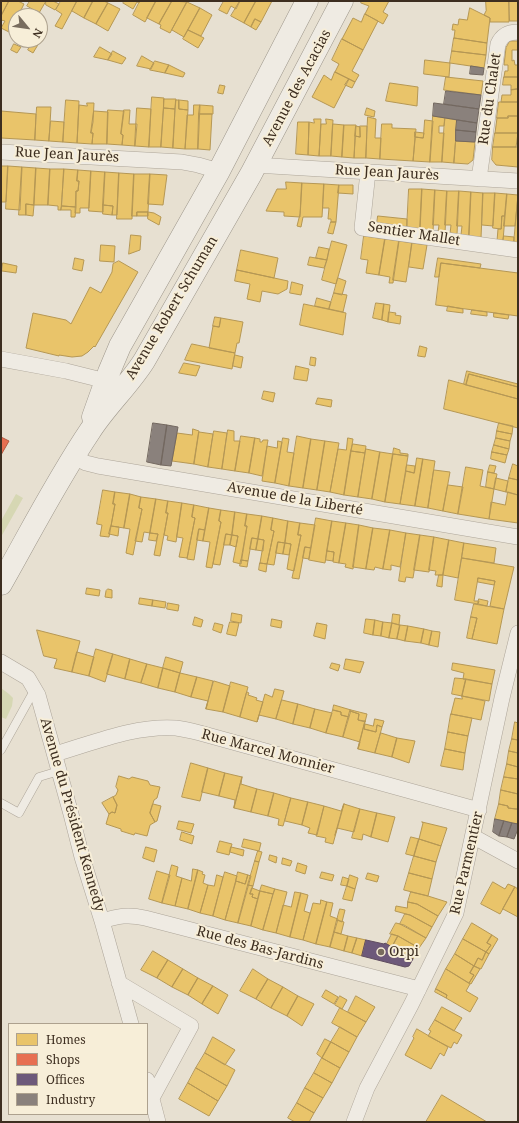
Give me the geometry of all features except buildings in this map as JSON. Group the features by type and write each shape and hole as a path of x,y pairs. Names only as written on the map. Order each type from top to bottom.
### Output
{"main road":[{"path":"223,163 307,1"},
{"name":"Avenue des Acacias","path":"255,166 342,1"},
{"name":"Rue Jean Jaurès","path":"223,163 255,166"},
{"name":"Avenue Robert Schuman","path":"74,457 96,410 120,346 223,163"},
{"name":"Avenue Robert Schuman","path":"1,584 97,420 136,372 255,166"}],"street":[{"name":"Rue du Chalet","path":"479,179 498,44 507,33 518,32"},
{"name":"Rue Jean Jaurès","path":"1,152 182,162 198,165 223,163"},
{"name":"Rue Jean Jaurès","path":"255,166 518,181"},
{"name":"Sentier Mallet","path":"368,172 362,228 518,250"},
{"path":"1,359 66,370 106,380"},
{"name":"Avenue de la Liberté","path":"74,457 86,463 98,466 518,537"},
{"name":"Rue Parmentier","path":"354,1122 367,1088 419,989 456,913 516,650 518,633"},
{"name":"Avenue du Président Kennedy","path":"1,662 28,678 35,689 55,754 82,857 131,1023"},
{"name":"Rue Marcel Monnier","path":"55,754 133,732 147,729 175,728 200,733 479,810"},
{"path":"474,837 518,861"},
{"name":"Rue des Bas-Jardins","path":"102,921 120,916 134,915 419,989"},
{"path":"119,984 191,1026 152,1098"},
{"path":"148,1084 158,1122"}],"lane":[{"path":"1,750 35,689"},
{"path":"1,803 18,813 39,777 59,771"}],"green space":[{"path":"16,494 23,498 1,537 1,521"},
{"path":"1,688 13,698 12,706 6,719 1,717"}],"place":[{"name":"Orpi","path":"381,952"}]}
